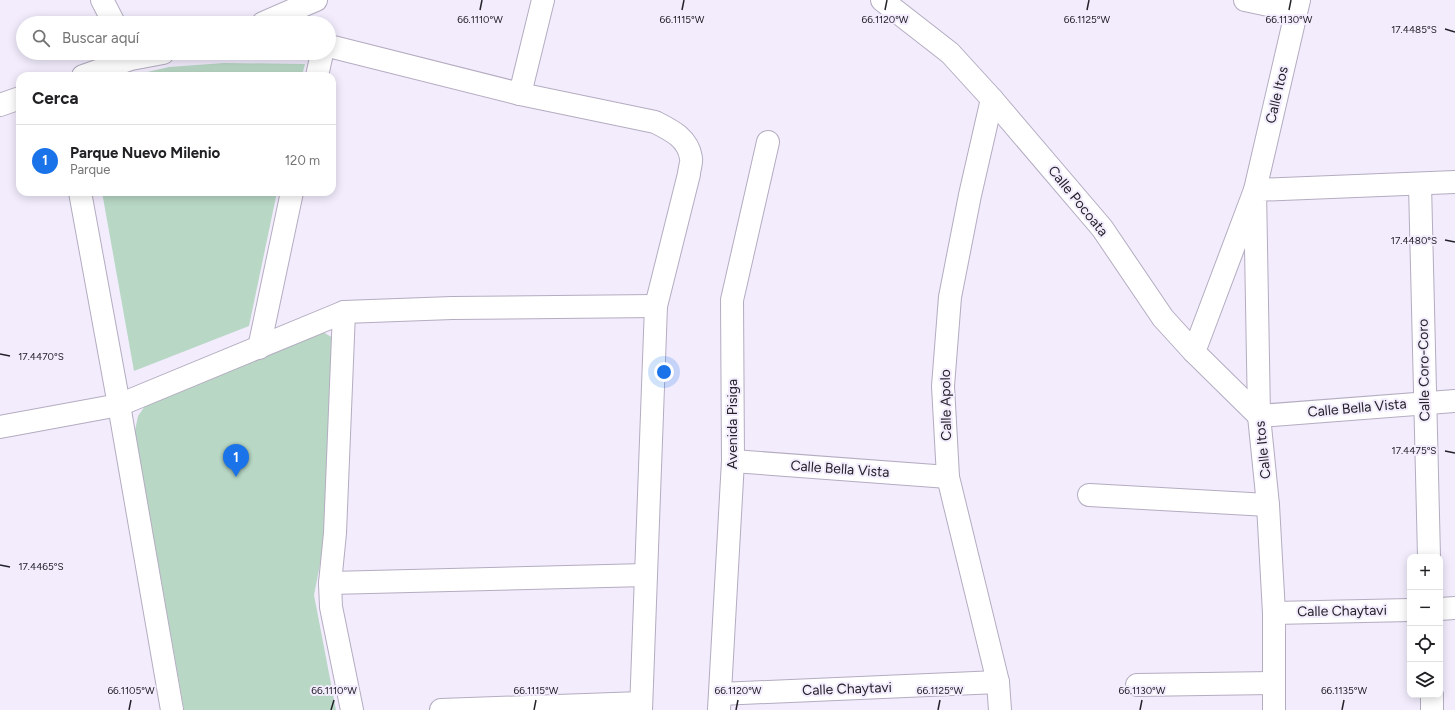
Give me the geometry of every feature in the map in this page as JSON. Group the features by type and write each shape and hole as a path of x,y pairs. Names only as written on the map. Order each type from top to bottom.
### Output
{"street":[{"path":"102,0 110,16"},
{"path":"279,16 316,0"},
{"path":"520,94 543,0"},
{"name":"Calle Pocoata","path":"882,0 950,53 992,99 1102,228 1163,318 1194,352 1259,416"},
{"path":"1245,0 1298,6"},
{"name":"Calle Itos","path":"1194,352 1255,190 1298,6"},
{"path":"336,48 520,94 655,122 674,131 686,144 691,159 689,174 656,306 641,706 441,710"},
{"path":"92,72 121,60"},
{"path":"318,72 320,60"},
{"path":"0,104 16,99"},
{"name":"Calle Apolo","path":"992,99 970,195 950,297 943,386 948,477 998,682 1000,710"},
{"name":"Avenida Pisiga","path":"719,702 733,461 732,300 768,142"},
{"path":"1255,190 1455,182"},
{"name":"Calle Coro-Coro","path":"1420,184 1429,554"},
{"name":"Calle Itos","path":"1255,190 1259,416 1268,505 1274,612 1274,710"},
{"path":"81,196 172,710"},
{"path":"259,348 291,196"},
{"path":"0,427 119,405 344,312 452,308 656,306"},
{"path":"344,312 336,533 330,583 331,608 352,710"},
{"name":"Calle Bella Vista","path":"1259,416 1425,402 1455,401"},
{"name":"Calle Bella Vista","path":"733,461 948,477"},
{"path":"1089,495 1268,505"},
{"path":"330,583 646,575"},
{"path":"1443,609 1455,608"},
{"name":"Calle Chaytavi","path":"1274,612 1407,610"},
{"name":"Calle Chaytavi","path":"719,702 998,682"},
{"path":"1137,685 1273,683"},
{"path":"1432,698 1432,710"}],"green space":[{"path":"224,63 305,64 303,72 147,72 169,67"},
{"path":"103,196 276,196 249,326 134,371"},
{"path":"323,332 333,338 328,523 314,595 336,710 184,710 135,431 138,416 145,406"}],"place":[{"name":"Parque Nuevo Milenio","path":"236,477"}]}
